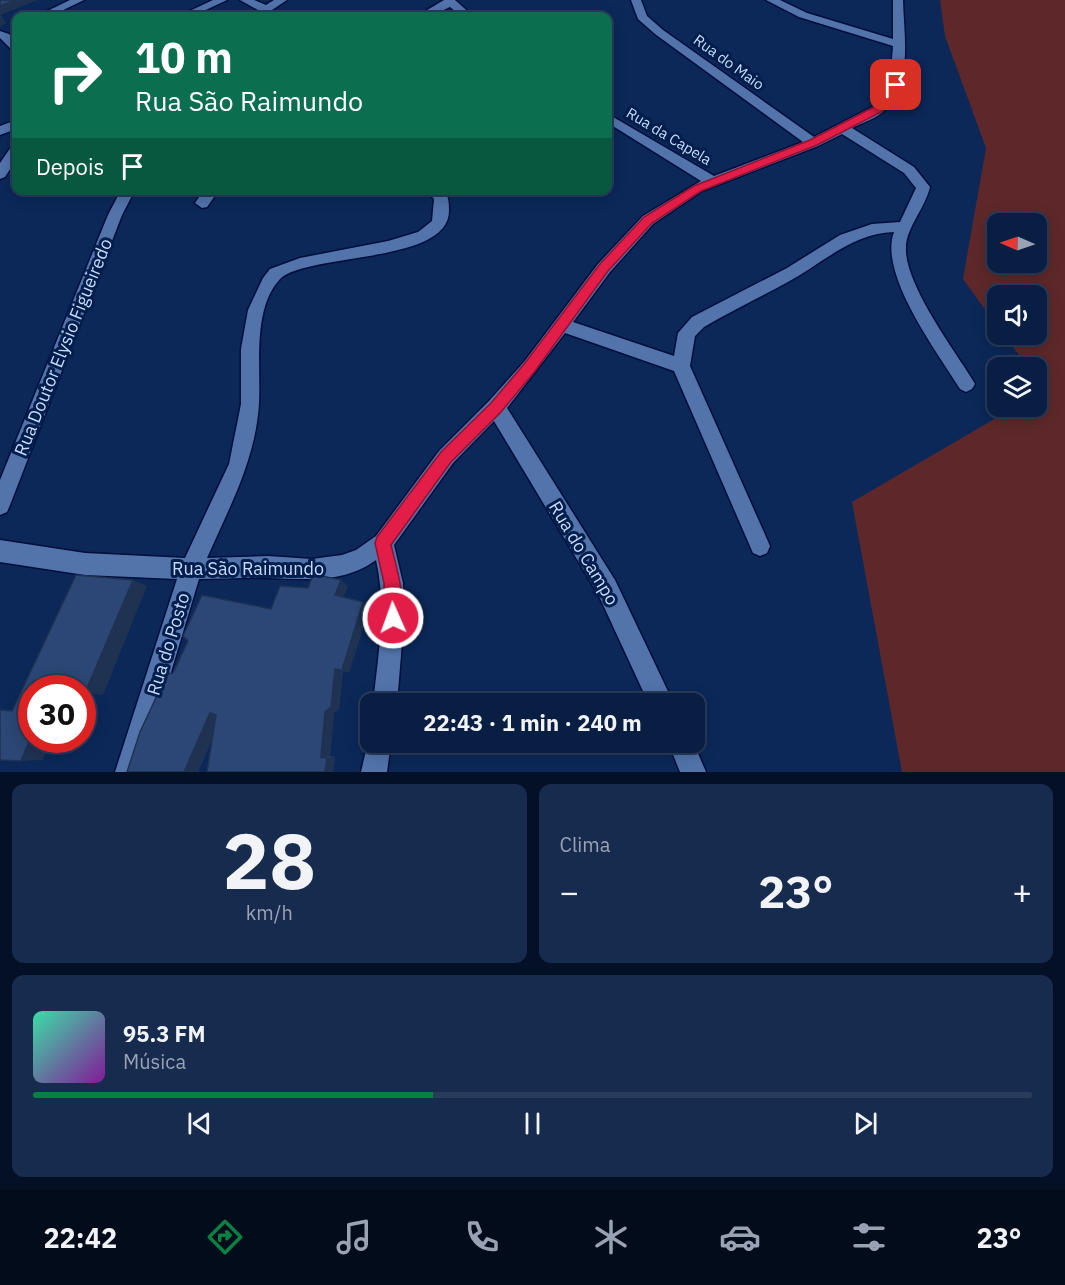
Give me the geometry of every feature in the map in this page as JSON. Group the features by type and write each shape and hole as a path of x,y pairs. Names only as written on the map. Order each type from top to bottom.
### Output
{"street":[{"path":"52,12 79,0"},
{"path":"194,12 222,0"},
{"path":"245,0 267,10"},
{"path":"263,12 282,0"},
{"name":"Rua do Maio","path":"636,0 642,17 659,32 813,143"},
{"path":"771,0 803,15 897,44"},
{"name":"Rua São Raimundo","path":"0,551 85,564 191,569 268,567 312,570 342,566 363,557 383,543 446,457 496,407 604,268 648,220 698,188 813,143 879,108 890,97 898,75 898,0"},
{"path":"430,12 450,1 462,12"},
{"name":"Rua da Capela","path":"612,120 713,182"},
{"path":"842,128 909,170 923,187 898,243 898,261 966,384"},
{"path":"0,174 12,156"},
{"name":"Rua Doutor Elysio Figueiredo","path":"0,506 115,215 125,195"},
{"path":"202,203 208,195"},
{"name":"Rua do Posto","path":"128,772 191,569 239,464 250,404 250,349 256,310 269,282 276,273 284,269 321,259 387,247 432,231 439,224 442,214 441,198 438,195"},
{"path":"760,546 681,366 687,333 698,322 793,272 825,250 863,231 876,227 906,227"},
{"path":"561,325 681,366"},
{"name":"Rua do Campo","path":"496,407 607,588 657,693"},
{"path":"383,543 392,583 393,618 386,693"},
{"path":"374,772 377,753"},
{"path":"685,753 693,772"}],"shaded area":[{"path":"940,0 1065,0 1065,772 902,772 852,502 998,417 1047,417 1047,357 1020,357 1012,345 1047,345 1047,285 987,285 987,312 963,279 986,148 945,36"}],"building":[{"path":"0,0 14,0 0,6"},
{"path":"76,575 133,580 93,675 29,675"},
{"path":"313,575 341,580 335,595 363,602 342,670 335,669 331,707 325,712 321,757 327,758 325,772 207,772 216,715 210,713 184,772 127,772 140,732 167,674 173,673 188,641 183,636 202,595 271,609 280,586 308,588"},
{"path":"18,698 18,753 24,753 21,761 0,760 0,710 12,711"}],"route":[{"path":"393,618 392,583 383,543 446,457 496,407 530,367 604,268 633,235 648,220 698,188 813,143 879,108 890,97 896,85"}]}
